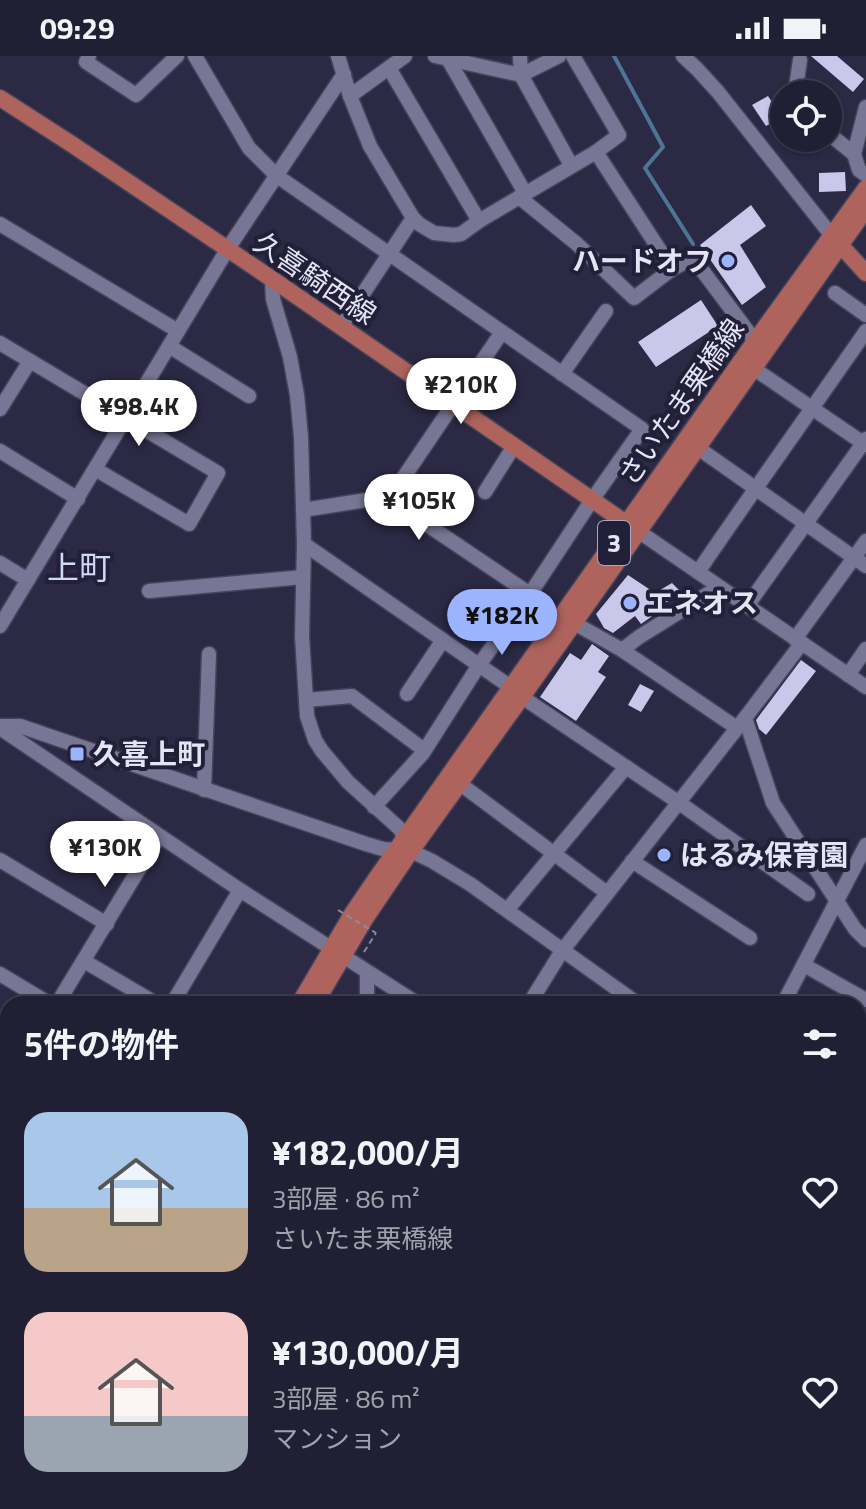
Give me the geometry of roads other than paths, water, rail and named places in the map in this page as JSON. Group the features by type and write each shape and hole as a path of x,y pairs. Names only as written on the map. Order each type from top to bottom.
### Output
{"main road":[{"name":"久喜騎西線","path":"0,98 272,279 633,528"},
{"name":"さいたま栗橋線","path":"305,996 404,847 633,528 698,448 836,240 866,188"},
{"name":"さいたま栗橋線","path":"404,847 459,783 517,692 574,623 755,341 836,240 866,209"},
{"path":"836,240 866,273"},
{"name":"さいたま栗橋線","path":"318,996 337,952"}],"street":[{"path":"89,56 86,62 136,95 177,56"},
{"path":"195,56 249,148 277,176 642,429 424,750 374,807"},
{"path":"338,56 370,146 413,218 434,233 454,235 461,234 619,135 573,56"},
{"path":"350,96 405,56"},
{"path":"520,56 521,75 571,165"},
{"path":"441,57 521,75 559,56"},
{"path":"683,56 718,92 836,240"},
{"path":"441,57 522,195 634,298 672,269 693,258 755,341 753,368 865,443 747,606"},
{"path":"797,80 800,60"},
{"path":"389,68 479,221"},
{"path":"0,626 227,250 344,74"},
{"path":"866,107 854,154 859,170 866,175"},
{"path":"842,144 854,154"},
{"path":"596,152 672,269"},
{"path":"341,327 413,218"},
{"path":"0,224 178,331"},
{"path":"272,279 273,299 290,357 297,395 301,437 304,544 302,636 306,700 312,730 322,751 348,782 400,829 404,847"},
{"path":"835,293 866,315"},
{"path":"562,374 606,311"},
{"path":"698,572 866,331"},
{"path":"389,499 502,332"},
{"path":"0,343 218,473 189,524 95,469"},
{"path":"169,346 249,396"},
{"path":"0,409 30,361"},
{"path":"485,492 514,446"},
{"path":"698,448 860,562"},
{"path":"0,451 78,499"},
{"path":"303,510 386,497 530,594"},
{"path":"633,528 866,687"},
{"path":"534,996 562,951 741,723 798,641 860,562 866,541"},
{"path":"304,544 808,894"},
{"path":"0,563 28,580"},
{"path":"149,591 303,577"},
{"path":"622,650 719,587"},
{"path":"574,623 741,723 773,803 855,929 866,940"},
{"path":"407,694 443,640"},
{"path":"848,675 866,649"},
{"path":"204,790 209,654"},
{"path":"306,700 352,696 424,750"},
{"path":"0,727 20,726 366,844 404,847 470,884 627,996"},
{"path":"0,727 240,890 405,996"},
{"path":"507,910 626,767"},
{"path":"459,783 607,893"},
{"path":"62,996 159,836"},
{"path":"787,996 866,845"},
{"path":"0,860 107,924"},
{"path":"632,861 750,938"},
{"path":"177,996 240,890"},
{"path":"84,961 143,996"},
{"path":"804,965 859,996"},
{"path":"367,972 367,996"},
{"path":"0,974 37,996"}],"waterway":[{"path":"614,56 663,147 645,168 693,244"}],"place":[{"name":"ハードオフ","path":"728,261"},
{"name":"エネオス","path":"630,603"},
{"name":"久喜上町","path":"77,754"},
{"name":"はるみ保育園","path":"664,855"}],"district":[{"name":"上町","path":"79,568"}]}
